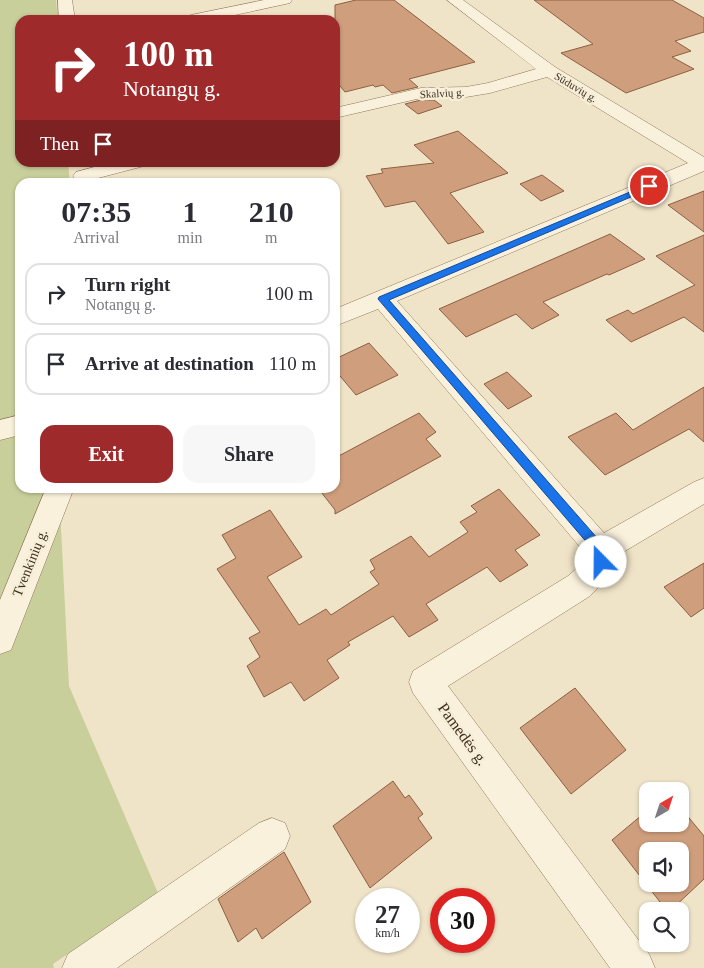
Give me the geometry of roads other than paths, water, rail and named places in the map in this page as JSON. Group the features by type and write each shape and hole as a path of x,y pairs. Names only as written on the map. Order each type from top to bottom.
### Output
{"street":[{"path":"65,0 66,15"},
{"path":"214,15 285,0"},
{"name":"Sūduvių g.","path":"454,0 549,71 703,164"},
{"name":"Skalvių g.","path":"340,112 421,93 466,92 490,88 549,71"},
{"path":"340,316 703,164"},
{"path":"82,174 115,167"},
{"path":"382,299 601,550 704,490"},
{"path":"0,430 15,426"},
{"name":"Tvenkinių g.","path":"0,639 58,493"},
{"name":"Pamedės g.","path":"601,550 601,562 596,572 579,586 425,682 635,968"},
{"path":"82,968 272,836"}]}
